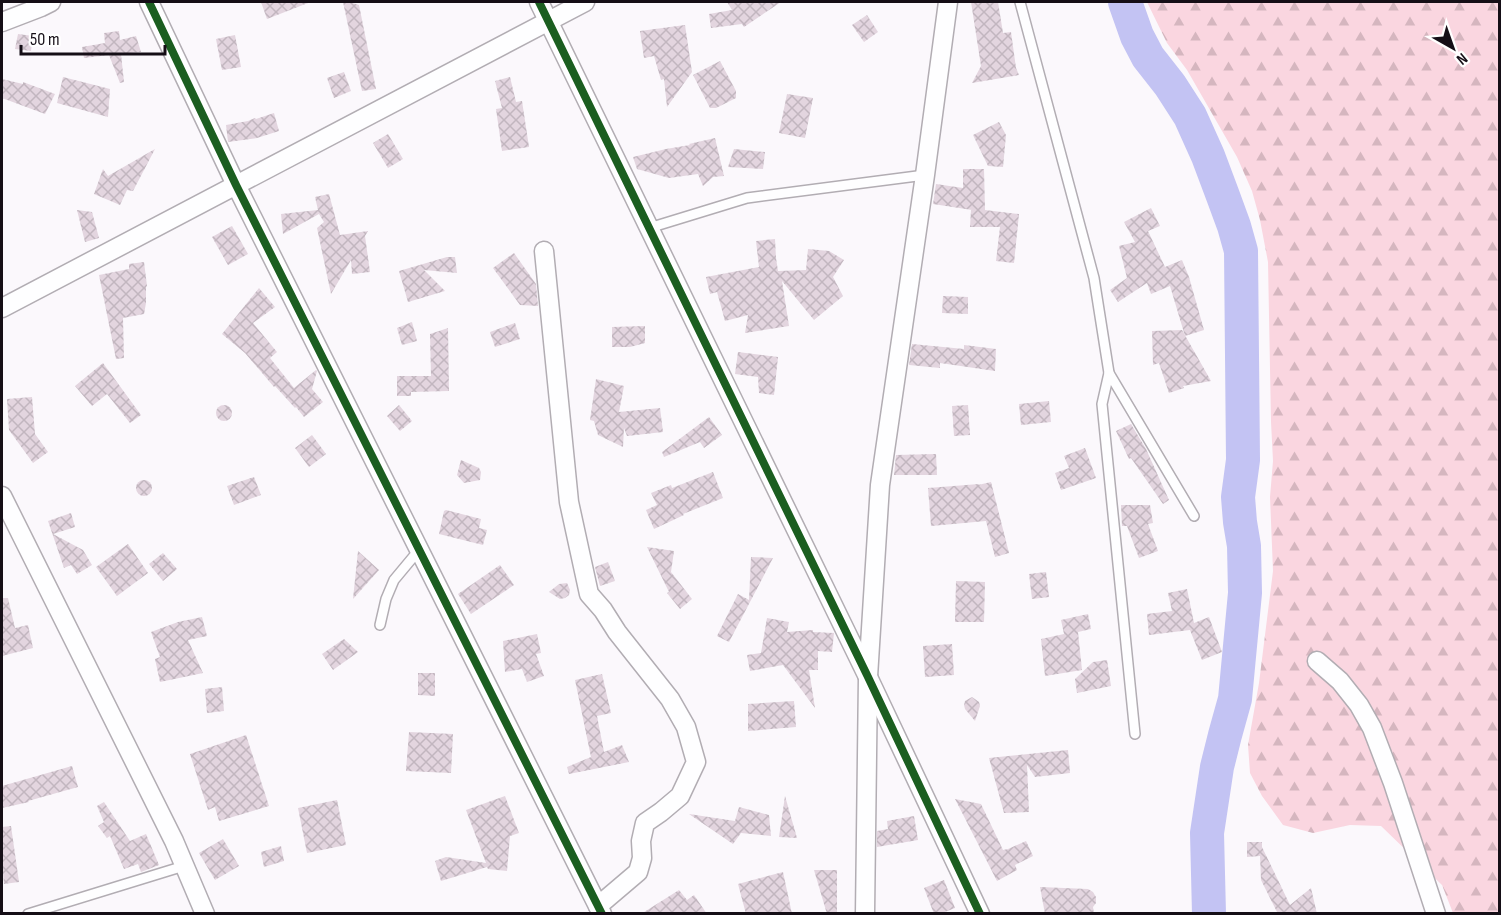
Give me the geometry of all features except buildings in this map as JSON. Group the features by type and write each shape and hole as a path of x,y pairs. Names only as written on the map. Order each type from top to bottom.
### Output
{"street":[{"path":"2,22 51,2"},
{"path":"149,2 236,185 600,910 638,872 642,858 641,841 645,823 680,796 696,762 686,727 670,699 589,594 569,501 544,251"},
{"path":"539,2 868,677 980,914"},
{"path":"2,308 585,2"},
{"path":"865,914 868,677 880,485 948,2"},
{"path":"2,496 174,841 205,914"},
{"path":"1317,661 1340,681 1359,705 1372,728 1393,783 1436,914"}],"lane":[{"path":"1020,2 1094,278 1109,373 1102,404 1135,734"},
{"path":"650,228 747,198 925,175"},
{"path":"1109,373 1194,516"},
{"path":"380,625 386,599 394,580 419,550"},
{"path":"28,914 184,866"}],"green space":[{"path":"1147,2 1499,2 1499,913 1453,913 1442,885 1381,826 1350,825 1313,833 1283,825 1262,796 1250,773 1248,745 1259,683 1273,571 1270,497 1273,461 1268,262 1252,191 1237,157 1187,70 1167,43"}],"waterway":[{"path":"1125,2 1137,36 1148,57 1190,116 1208,156 1241,251 1243,460 1238,497 1244,546 1245,593 1235,699 1217,767 1207,833 1209,914"}],"cycle path":[{"path":"149,2 236,185 602,914"},
{"path":"539,2 868,677 980,914"}]}
